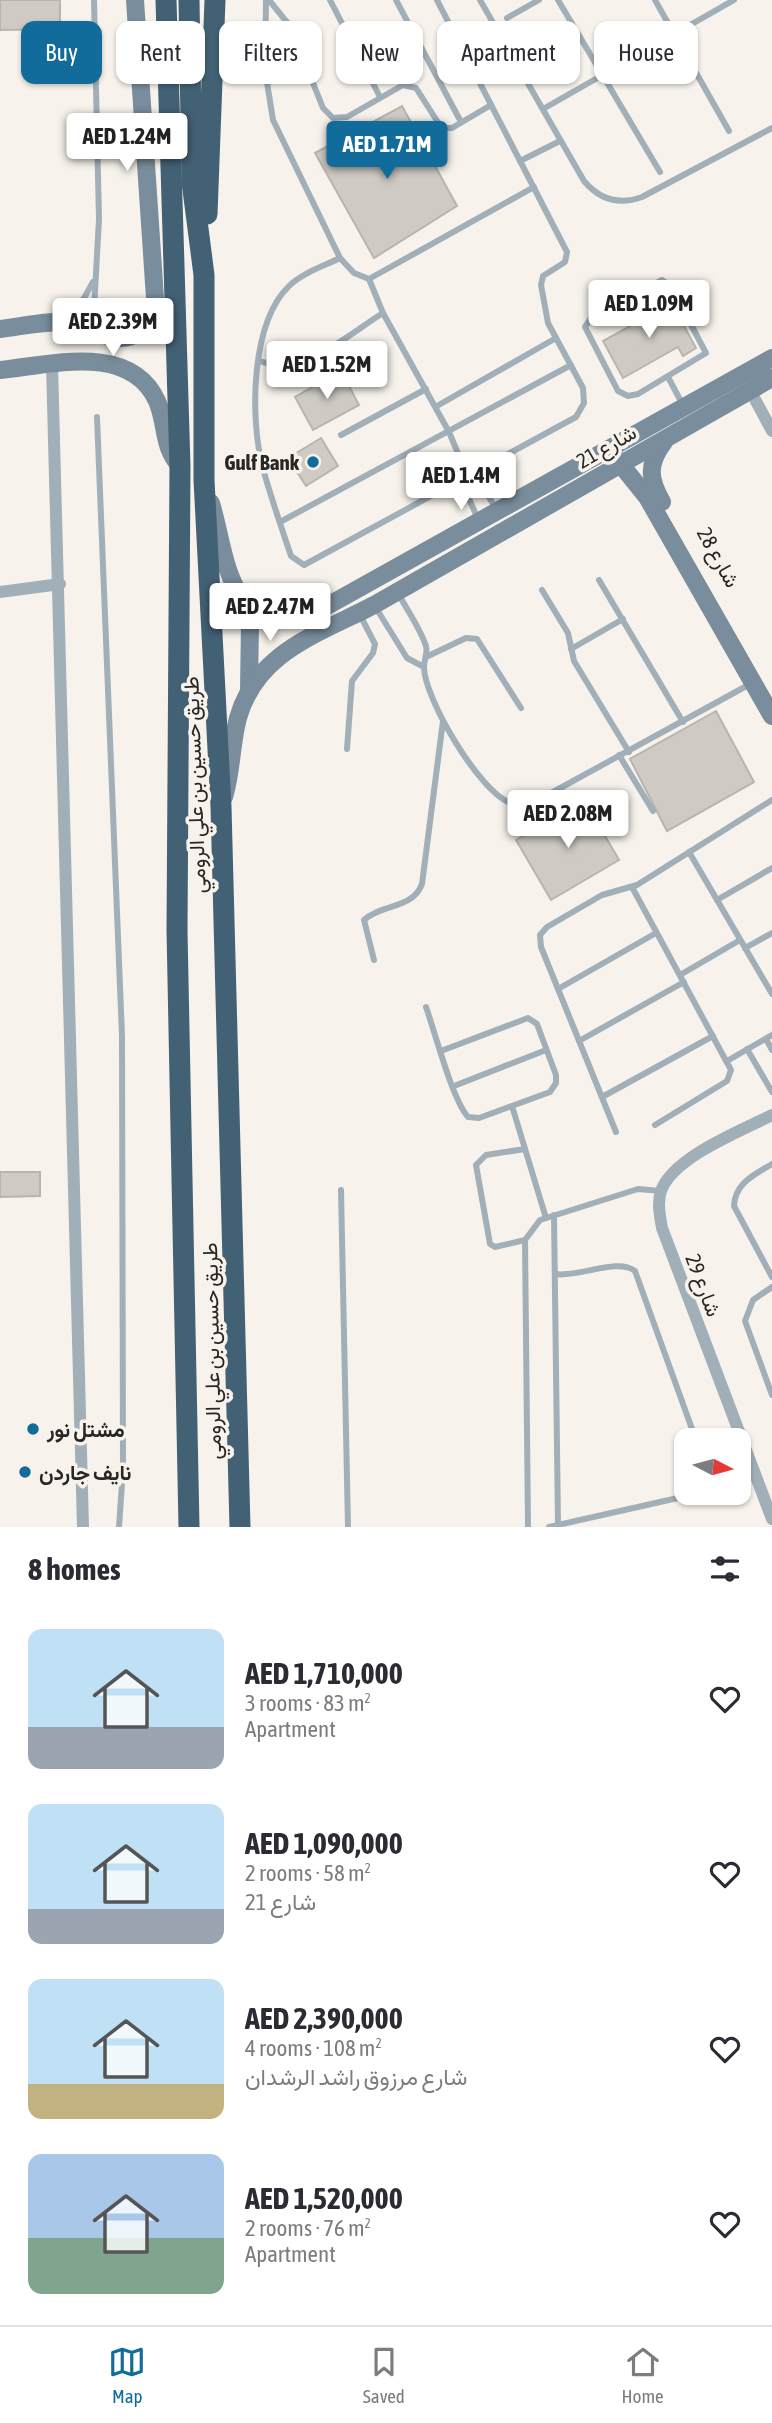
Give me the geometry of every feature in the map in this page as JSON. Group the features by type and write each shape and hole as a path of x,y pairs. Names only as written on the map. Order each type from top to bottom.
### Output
{"highway":[{"path":"160,0 163,21"},
{"name":"طريق حسين بن علي الرومي","path":"166,0 167,21"},
{"name":"طريق حسين بن علي الرومي","path":"189,0 192,182 204,275 204,480 221,807 240,1527"},
{"path":"204,275 215,0"},
{"name":"طريق حسين بن علي الرومي","path":"169,84 180,466 177,930 189,1527"}],"street":[{"path":"0,329 79,322 110,337 133,336 151,321 155,310 135,0"},
{"path":"82,362 96,347 94,329"},
{"name":"شارع 21","path":"221,807 237,720 249,690 281,653 398,592 615,457 684,407 772,358"},
{"path":"0,370 82,362 115,365 136,376 147,386 162,415 167,448 180,466"},
{"path":"52,365 60,584 83,1527"},
{"name":"شارع 21","path":"246,601 273,616 292,618 311,615 498,513 615,457 667,438 772,378"},
{"path":"750,390 772,431"},
{"name":"شارع 28","path":"667,438 652,461 652,483 772,697"},
{"name":"شارع 28","path":"615,457 647,497 772,716"},
{"path":"204,480 228,576 246,601 250,623 249,690"},
{"path":"0,592 60,584"},
{"path":"328,607 327,619 338,623"},
{"path":"661,1191 670,1174 684,1162 772,1115"},
{"name":"شارع 29","path":"661,1191 658,1210 662,1228 772,1519"},
{"path":"181,1527 188,1505"}],"lane":[{"path":"94,0 99,219 94,329"},
{"path":"268,0 289,26 329,116 343,119 396,87 410,85 421,94 441,127 449,129 491,105"},
{"path":"268,0 265,70 273,120 340,258 354,273 369,279 383,313 437,406 469,479 469,499 480,523"},
{"path":"330,0 380,97"},
{"path":"340,258 301,277 284,291 266,320 259,361 256,403 258,444 291,556 299,564 310,565 469,479 576,417 585,396 546,316 541,282 546,273 565,262 567,252 438,0"},
{"path":"480,0 589,187 605,198 624,201 651,193 771,132"},
{"path":"508,18 539,0"},
{"path":"558,0 594,60"},
{"path":"655,0 667,21"},
{"path":"697,21 734,0"},
{"path":"398,1 461,122"},
{"path":"698,76 729,131"},
{"path":"543,109 594,80"},
{"path":"608,84 660,172"},
{"path":"520,161 560,141"},
{"path":"369,279 534,187"},
{"path":"57,322 84,298 96,277"},
{"path":"655,281 666,281 706,350 702,358 668,377 633,396 622,394 588,338 586,323 655,281"},
{"path":"259,361 283,366 307,360 383,313"},
{"path":"437,406 556,338"},
{"path":"280,522 571,365"},
{"path":"668,377 684,407"},
{"path":"341,435 426,389"},
{"path":"97,417 122,1036 123,1469 118,1527"},
{"path":"469,479 486,492 498,513"},
{"path":"599,580 683,722"},
{"path":"542,590 568,633 574,661 629,751"},
{"path":"398,592 425,644 424,667 444,719 481,781 498,796 512,803 534,802 753,682"},
{"path":"367,609 407,658 424,667"},
{"path":"347,749 352,681 373,653 375,644 367,609"},
{"path":"571,649 622,619"},
{"path":"426,657 466,638 477,639 521,708"},
{"path":"374,960 364,920 370,915 411,899 418,894 422,884 444,719"},
{"path":"619,755 653,811"},
{"path":"616,1132 539,943 543,930 603,895 632,887 772,800"},
{"path":"689,852 772,994"},
{"path":"717,900 772,868"},
{"path":"632,887 731,1070 727,1081 655,1125"},
{"path":"558,989 656,933"},
{"path":"745,948 772,933"},
{"path":"680,975 740,940"},
{"path":"579,1041 684,982"},
{"path":"426,1007 441,1051 464,1112 472,1118 550,1092 554,1087 556,1075 537,1024 524,1017 441,1051"},
{"path":"602,1097 713,1036"},
{"path":"727,1061 769,1037 772,1050"},
{"path":"747,1049 772,1092"},
{"path":"454,1086 547,1050"},
{"path":"512,1106 550,1216 555,1274 558,1524"},
{"path":"524,1240 495,1247 490,1244 476,1165 482,1156 525,1149"},
{"path":"772,1164 743,1182 736,1193 734,1206 772,1277"},
{"path":"528,1527 524,1240 536,1223 550,1216 638,1189 661,1191"},
{"path":"341,1190 348,1527"},
{"path":"555,1274 576,1275 623,1265 635,1271 692,1428"},
{"path":"772,1287 753,1300 744,1321 772,1395"},
{"path":"549,1527 674,1499"}],"building":[{"path":"0,0 60,0 60,21 21,21 21,30 0,30"},
{"path":"402,106 457,206 374,258 315,153"},
{"path":"669,299 696,348 683,356 678,347 623,378 603,341 656,312 653,308"},
{"path":"341,371 359,405 313,430 295,397"},
{"name":"Gulf Bank","path":"321,438 338,466 306,486 288,458"},
{"path":"716,711 754,782 667,831 630,759"},
{"path":"584,800 619,860 551,900 516,840"},
{"path":"0,1172 40,1172 40,1196 0,1197"}],"place":[{"name":"Gulf Bank","path":"313,462"},
{"name":"مشتل نور","path":"33,1429"},
{"name":"نايف جاردن","path":"25,1472"}]}
